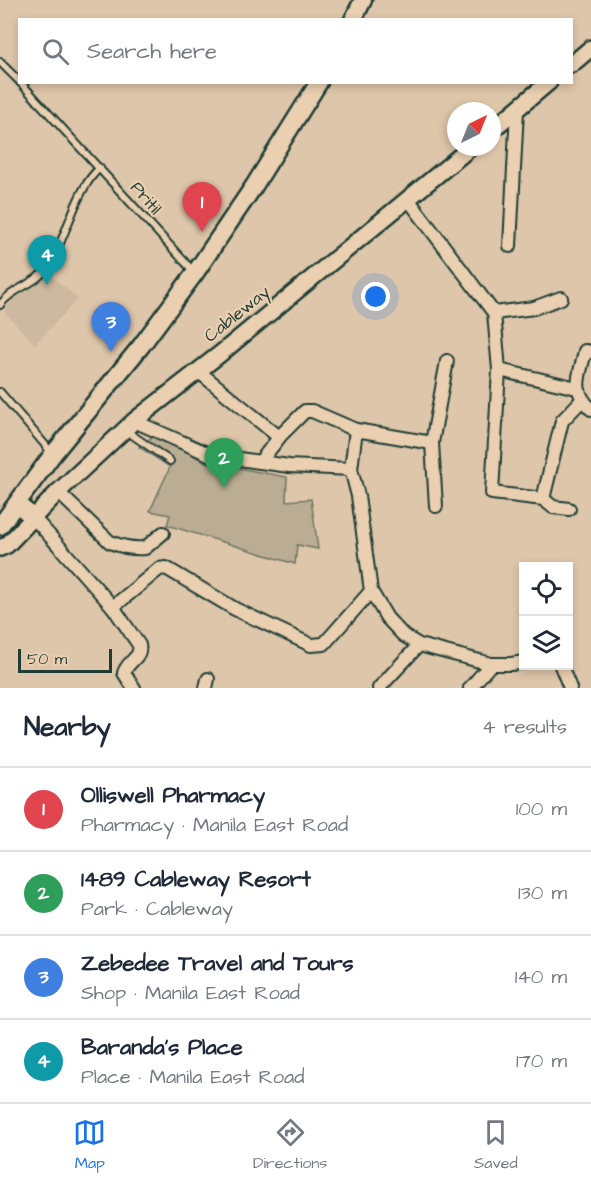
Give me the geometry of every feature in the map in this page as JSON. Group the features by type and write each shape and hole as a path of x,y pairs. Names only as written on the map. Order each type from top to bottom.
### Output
{"main road":[{"path":"354,18 363,0"},
{"path":"0,526 52,454 141,346 195,273 254,186 318,84"},
{"path":"17,504 33,517"}],"street":[{"path":"573,63 591,48"},
{"path":"501,123 547,84"},
{"path":"510,246 517,110"},
{"name":"Cableway","path":"0,548 7,545 58,492 129,425 460,156"},
{"path":"408,199 494,313 498,370 492,493 543,499 554,507 569,509"},
{"path":"494,313 534,308 561,298"},
{"path":"543,499 562,421 579,394 585,351 591,352"},
{"path":"436,506 432,443 447,361"},
{"path":"498,370 579,394 591,409"},
{"path":"198,371 279,437"},
{"path":"260,462 279,437 305,411 312,411 356,430 432,443"},
{"path":"129,425 211,455 289,466 351,469"},
{"path":"356,430 351,469 358,496 371,591 387,618 403,635 419,645 491,664 519,663"},
{"path":"58,492 110,542 118,546 145,548 163,534"},
{"path":"33,517 113,607 139,645 138,655 124,673 134,688"},
{"path":"113,607 159,569 166,568 235,609 311,645 318,646 324,644 371,591"},
{"path":"379,688 419,645"},
{"path":"470,688 491,664"},
{"path":"563,670 570,688"}],"lane":[{"name":"Pritil","path":"0,62 18,80"},
{"name":"Pritil","path":"22,84 195,273"},
{"path":"0,304 6,297 33,282 47,269 66,233 86,184 100,168"},
{"path":"0,392 52,454"},
{"path":"129,425 170,461"}],"shaded area":[{"path":"46,271 78,299 35,344 4,312 10,303"},
{"path":"156,434 205,462 287,477 286,501 311,499 318,549 297,545 295,564 167,525 170,515 150,511 170,467 139,447"}],"place":[{"name":"Olliswell Pharmacy","path":"202,232"},
{"name":"Baranda's Place","path":"47,285"},
{"name":"Zebedee Travel and Tours","path":"111,352"},
{"name":"1489 Cableway Resort","path":"224,488"}]}
